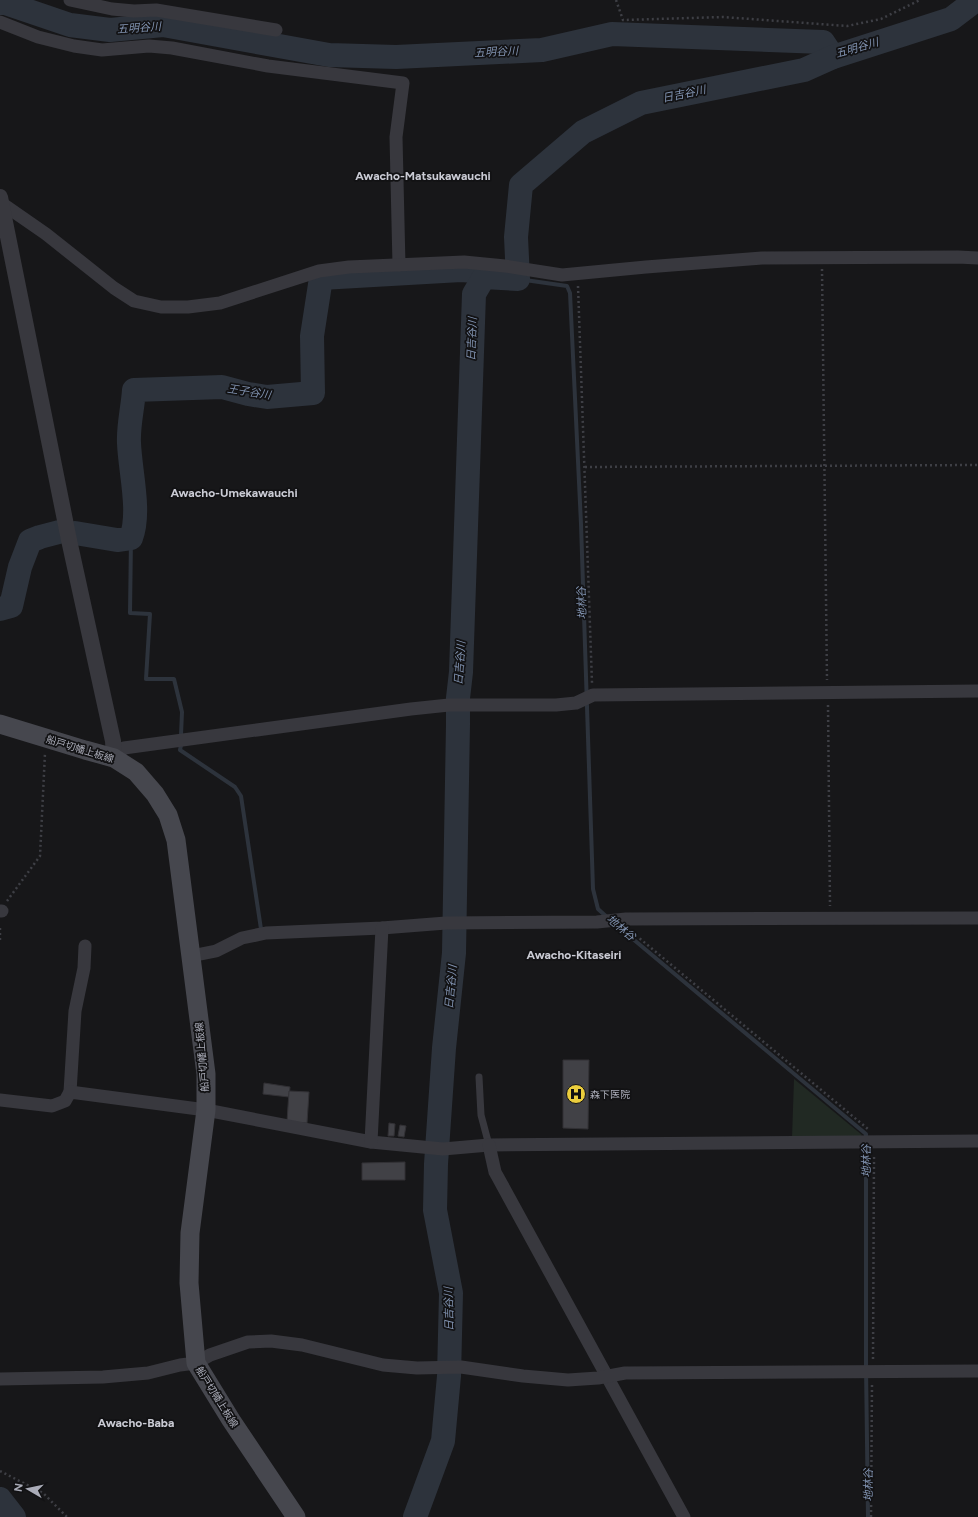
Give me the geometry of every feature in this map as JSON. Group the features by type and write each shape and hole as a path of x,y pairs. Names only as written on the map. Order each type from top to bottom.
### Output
{"main road":[{"name":"船戸切幡上板線","path":"0,724 114,758 136,772 155,794 168,815 176,840 206,1074 206,1110 190,1233 189,1283 196,1363 231,1420 296,1517"}],"street":[{"path":"70,0 134,11 156,10 276,30"},
{"path":"0,22 38,37 74,46 102,50 149,46 172,48 268,66 403,83 396,137 399,265"},
{"path":"0,201 46,234 114,288 134,301 161,307 188,307 220,303 320,271 349,267 464,262 562,275 754,258 978,258"},
{"path":"0,201 69,540 113,741 114,758"},
{"path":"114,758 124,748 449,705 556,705 576,703 588,697 828,692 978,691"},
{"path":"191,956 216,951 242,938 266,933 382,928 446,923 616,920 978,918"},
{"path":"371,1142 382,928"},
{"path":"0,1100 52,1106 65,1101 70,1092 75,1011 84,968 85,946"},
{"path":"70,1092 206,1110 371,1142 430,1149 489,1145 978,1141"},
{"path":"489,1145 495,1172 684,1517"},
{"path":"0,1380 103,1377 148,1373 180,1365 196,1363 210,1355 248,1342 271,1341 302,1345 384,1365 417,1368 461,1367 523,1376 568,1380 598,1378 625,1373 978,1371"}],"lane":[{"path":"479,1077 481,1115 489,1145"}],"path":[{"path":"616,0 623,20 723,17 847,26 881,19 920,0"},
{"path":"822,258 830,918"},
{"path":"577,274 585,467 588,697"},
{"path":"585,467 978,465"},
{"path":"1,911 4,904 40,856 44,762 47,739"},
{"path":"616,920 629,929 872,1132 869,1142 868,1371 871,1517"},
{"path":"0,928 0,941"},
{"path":"0,1471 43,1493 67,1517"}],"shaded area":[{"path":"794,1079 862,1135 858,1138 792,1138"}],"building":[{"path":"563,1060 589,1060 588,1129 563,1128"},
{"path":"264,1083 290,1087 289,1097 263,1094"},
{"path":"289,1091 309,1092 307,1123 287,1122"},
{"path":"389,1123 395,1124 394,1136 388,1136"},
{"path":"400,1125 406,1126 404,1137 398,1136"},
{"path":"405,1162 405,1180 362,1180 362,1163"}],"waterway":[{"name":"日吉谷川","path":"415,1517 443,1441 449,1376 451,1293 435,1210 436,1164 444,1048 454,953 458,698 461,672 474,294 484,277 518,279 516,237 521,185 583,132 641,103 804,70 833,57 951,19 976,0"},
{"name":"五明谷川","path":"0,3 5,3 70,25 110,30 163,25 329,55 396,57 542,50 612,34 823,42 833,57"},
{"name":"王子谷川","path":"75,533 117,540 131,538 134,528 135,504 129,437 134,390 222,387 267,397 313,393 312,336 321,278 461,270 475,271 484,277"},
{"name":"地林谷","path":"518,279 567,286 570,293 581,524 593,889 598,909 608,918"},
{"name":"王子谷川","path":"0,609 11,606 20,567 30,541 59,532"},
{"path":"131,538 130,613 150,614 146,679 174,679 182,712 181,735"},
{"path":"181,745 180,750 235,787 241,796 261,929"},
{"name":"地林谷","path":"615,924 866,1134 866,1366 868,1517"},
{"name":"日吉谷川","path":"0,1499 14,1517"}],"place":[{"name":"森下医院","path":"576,1094"}],"district":[{"name":"Awacho-Matsukawauchi","path":"423,176"},
{"name":"Awacho-Umekawauchi","path":"234,493"},
{"name":"Awacho-Kitaseiri","path":"574,955"},
{"name":"Awacho-Baba","path":"136,1423"}]}
